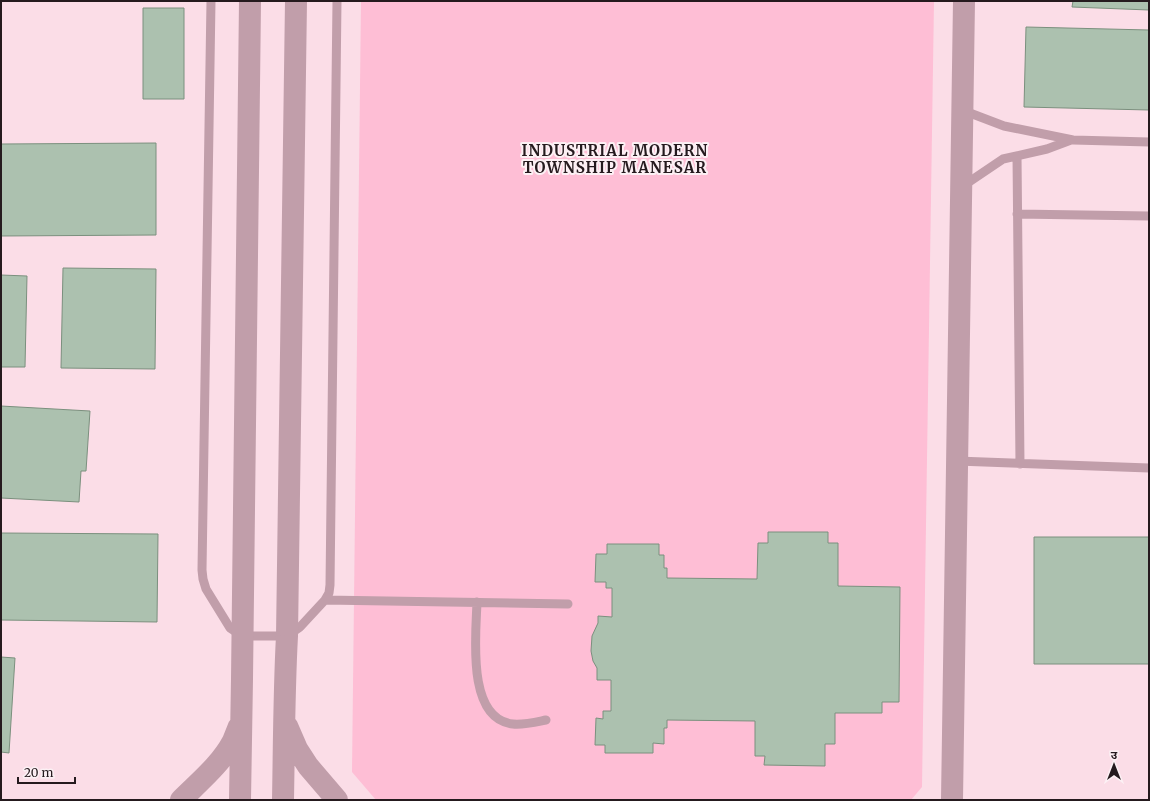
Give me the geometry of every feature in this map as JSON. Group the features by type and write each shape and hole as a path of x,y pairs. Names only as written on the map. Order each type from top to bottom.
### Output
{"street":[{"path":"240,800 250,1"},
{"path":"283,800 287,636 296,1"},
{"path":"952,800 964,1"},
{"path":"181,800 212,770 226,752 233,741 242,720"},
{"path":"285,722 304,761 337,800"}],"lane":[{"path":"211,1 202,570 206,589 230,628 242,636 287,636 300,628 325,600 329,593 337,1"},
{"path":"962,110 1004,126 1073,140 1149,142"},
{"path":"961,187 1002,159 1073,140"},
{"path":"1016,156 1020,464"},
{"path":"1017,214 1149,216"},
{"path":"957,461 1149,468"},
{"path":"325,600 568,604"},
{"path":"477,602 477,675 481,693 488,709 498,720 512,724 525,724 546,720"}],"shaded area":[{"path":"361,1 934,1 922,787 911,800 376,800 352,772"}],"building":[{"path":"1073,1 1149,1 1149,10 1072,7"},
{"path":"143,8 184,8 184,99 143,99"},
{"path":"1026,27 1149,30 1149,110 1024,107"},
{"path":"156,143 156,235 1,236 1,144"},
{"path":"63,268 156,269 155,369 61,368"},
{"path":"1,275 27,276 25,367 1,367"},
{"path":"1,406 90,411 86,471 81,471 79,502 1,498"},
{"path":"768,532 828,532 828,543 838,543 838,586 900,587 899,702 882,702 882,713 835,713 835,744 825,744 825,766 764,765 765,756 755,756 755,721 667,720 667,728 664,728 664,744 653,743 653,753 605,753 605,745 595,745 596,718 603,719 603,711 611,711 611,680 597,680 597,668 593,661 591,651 592,636 598,623 598,616 612,617 612,588 606,588 606,582 595,582 596,554 607,554 607,544 659,544 659,555 664,555 664,568 667,568 667,578 757,579 758,543 768,543"},
{"path":"1,533 158,534 157,622 1,620"},
{"path":"1034,537 1149,537 1149,664 1034,664"},
{"path":"1,657 15,658 9,753 1,752"}],"district":[{"name":"INDUSTRIAL MODERN TOWNSHIP MANESAR","path":"615,158"}]}
